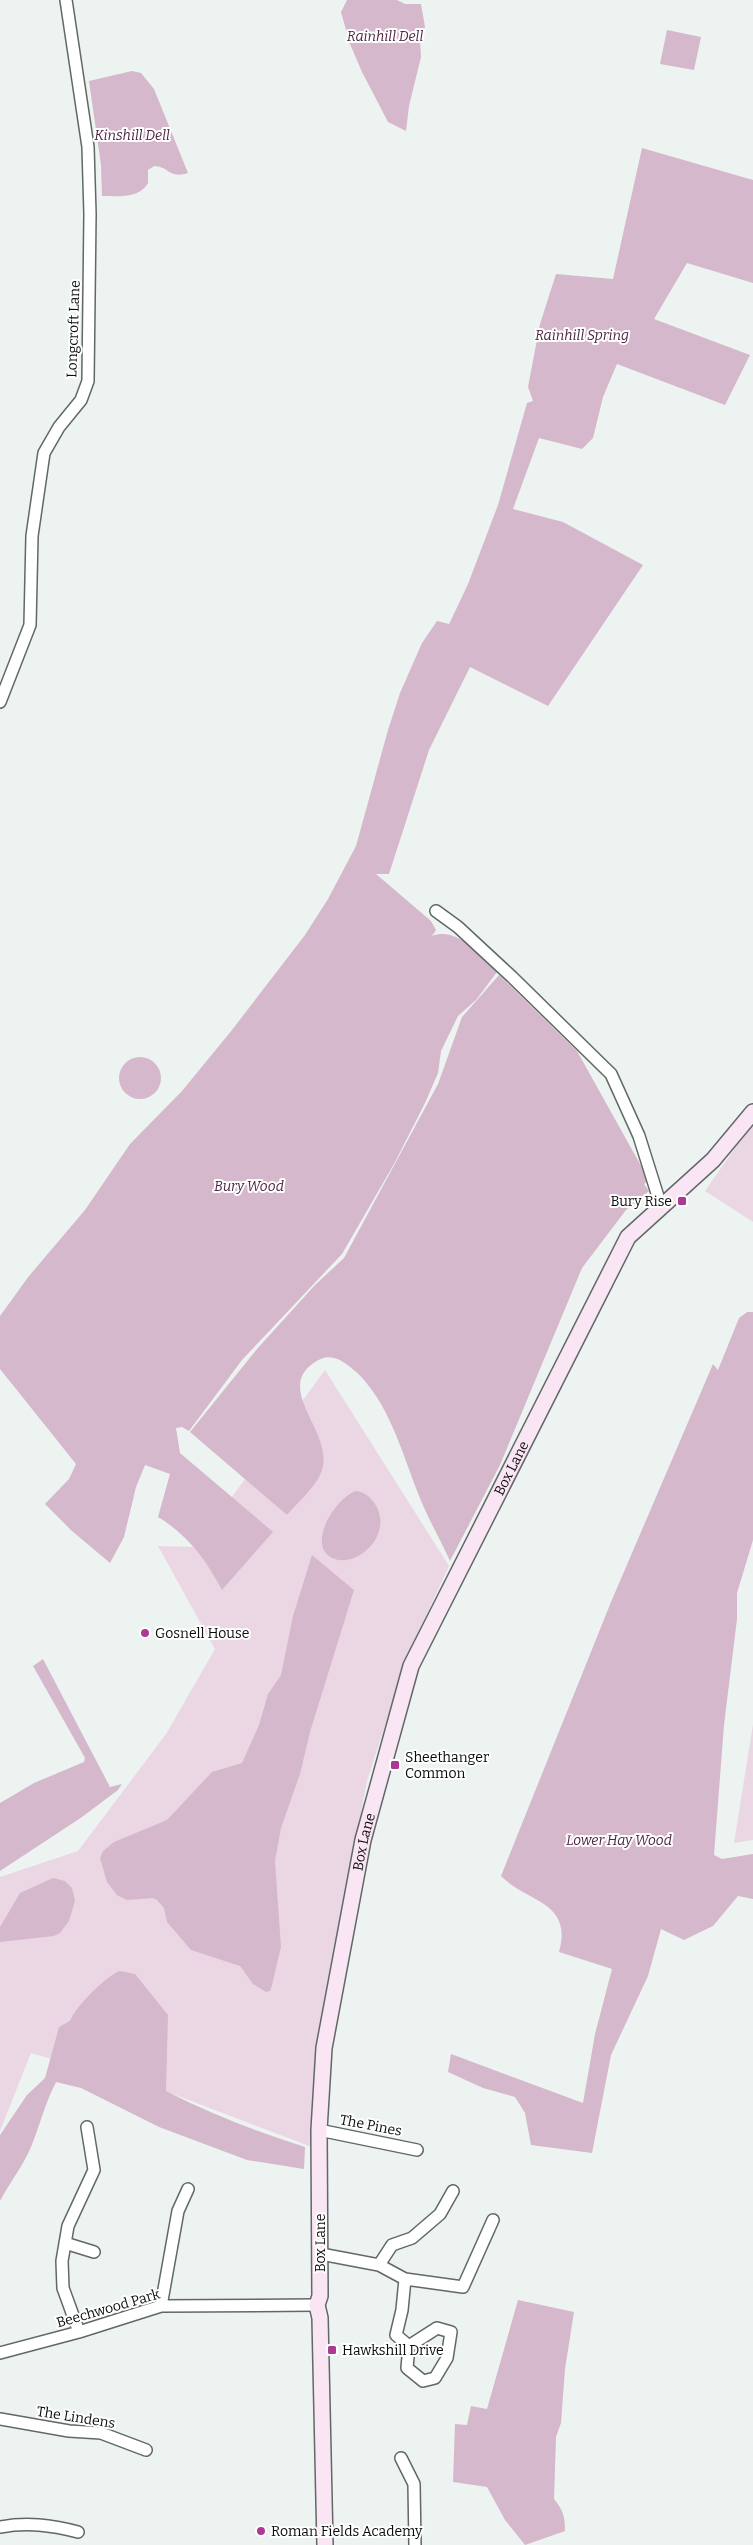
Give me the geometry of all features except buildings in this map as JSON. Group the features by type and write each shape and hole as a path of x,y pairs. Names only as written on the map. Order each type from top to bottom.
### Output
{"main road":[{"name":"Box Lane","path":"324,2545 320,2318 317,2305 320,2296 319,2130 321,2067 335,1981 364,1840 411,1666 628,1237 713,1160 753,1112"}],"street":[{"name":"Longcroft Lane","path":"0,702 30,625 32,536 44,453 59,427 81,400 88,381 90,214 88,147 66,0"},
{"path":"436,911 458,927 512,977 611,1074 639,1136 661,1206"},
{"path":"79,2332 63,2288 62,2261 68,2226 94,2170 87,2127"},
{"name":"The Pines","path":"319,2130 417,2150"},
{"path":"161,2306 178,2211 188,2189"},
{"path":"379,2265 392,2245 412,2238 440,2214 452,2191"},
{"path":"320,2254 379,2265 405,2279 463,2287 493,2220"},
{"path":"65,2243 94,2252"},
{"path":"405,2279 402,2310 396,2335 409,2346"},
{"name":"Beechwood Park","path":"0,2353 79,2332 161,2306 317,2305"},
{"path":"436,2328 451,2332 448,2358 435,2378 423,2381 407,2368 409,2346 436,2328"},
{"name":"The Lindens","path":"0,2419 69,2431 101,2433 146,2450"},
{"path":"401,2458 414,2484 415,2545"},
{"path":"0,2527 21,2523 37,2524 78,2532"}],"shaded area":[{"path":"753,1122 753,1222 705,1191"},
{"path":"325,1370 449,1566 408,1654 367,1781 318,2040 312,2147 173,2094 31,2053 0,2131 0,1877 78,1851 166,1734 215,1649 158,1546 195,1547"},
{"path":"753,1724 753,1840 734,1843"}],"green space":[{"name":"Rainhill Dell","path":"347,0 397,0 405,4 421,4 425,27 420,40 421,57 409,106 406,131 388,122 362,72 350,44 341,12"},
{"path":"667,30 701,37 694,70 660,64"},
{"name":"Kinshill Dell","path":"132,71 141,73 154,89 188,173 177,175 154,166 148,170 148,183 139,192 128,196 102,196 101,165 89,81"},
{"name":"Bury Wood","path":"642,148 753,180 753,283 687,263 654,319 750,355 725,405 617,364 603,397 593,438 582,449 539,438 513,509 563,522 643,565 548,706 470,667 429,750 389,874 376,874 431,921 436,930 432,936 442,934 460,939 476,951 497,972 476,1000 458,1016 441,1051 438,1073 425,1103 394,1164 342,1254 242,1360 189,1431 182,1427 176,1428 180,1453 273,1532 222,1590 203,1558 187,1540 158,1517 170,1474 145,1465 136,1487 124,1537 110,1563 72,1531 45,1504 69,1479 76,1464 0,1369 0,1316 29,1276 85,1210 130,1144 182,1091 232,1030 305,935 328,899 356,846 400,693 422,643 437,621 449,624 468,584 498,505 527,403 533,401 528,387 540,324 556,274 613,279"},
{"path":"499,975 577,1051 649,1180 644,1184 649,1191 626,1210 582,1268 500,1465 450,1561 422,1503 399,1442 385,1412 362,1378 340,1360 330,1357 321,1359 304,1373 300,1385 302,1398 320,1441 323,1456 322,1470 312,1488 287,1515 190,1432 257,1349 315,1285 344,1258 438,1084 462,1017"},
{"path":"140,1057 155,1063 161,1078 155,1093 140,1099 125,1093 119,1078 125,1063"},
{"name":"Lower Hay Wood","path":"747,1312 753,1312 753,1540 737,1593 737,1619 724,1725 714,1855 722,1859 753,1854 753,1899 738,1896 713,1926 684,1940 661,1929 648,1976 611,2055 592,2153 531,2145 525,2113 515,2097 483,2088 448,2072 451,2054 583,2103 595,2034 612,1969 559,1952 562,1935 560,1922 554,1913 501,1876 611,1602 713,1364 718,1370 739,1318"},
{"path":"356,1491 367,1495 375,1504 380,1516 380,1528 368,1549 359,1556 348,1560 338,1560 329,1556 323,1549 324,1530 328,1519 341,1501"},
{"path":"312,1555 354,1590 310,1732 300,1774 281,1828 275,1861 281,1947 270,1991 266,1992 253,1984 240,1966 191,1950 167,1922 164,1908 157,1900 153,1898 127,1900 117,1895 107,1882 100,1858 103,1851 114,1842 167,1820 212,1772 242,1763 259,1725 268,1694 281,1675 293,1616"},
{"path":"43,1659 110,1787 122,1784 118,1790 82,1817 0,1871 0,1803 34,1783 84,1762 85,1758 33,1666"},
{"path":"53,1878 65,1881 72,1888 75,1901 69,1921 60,1933 54,1936 0,1942 0,1927 20,1893"},
{"path":"120,1971 135,1974 168,2015 166,2091 234,2122 305,2147 304,2169 247,2160 159,2127 81,2088 56,2082 28,2154 0,2201 0,2135 27,2095 45,2078 59,2027 70,2021 78,2008 100,1985"},
{"path":"518,2300 574,2312 565,2369 561,2423 556,2437 554,2499 563,2513 565,2531 525,2545 505,2520 487,2487 453,2482 455,2424 467,2425 471,2406 487,2409"}],"place":[{"name":"Bury Rise","path":"682,1201"},
{"name":"Gosnell House","path":"145,1633"},
{"name":"Sheethanger Common","path":"395,1765"},
{"name":"Hawkshill Drive","path":"332,2350"},
{"name":"Roman Fields Academy","path":"261,2531"}],"park label":[{"name":"Rainhill Spring","path":"582,335"}]}
